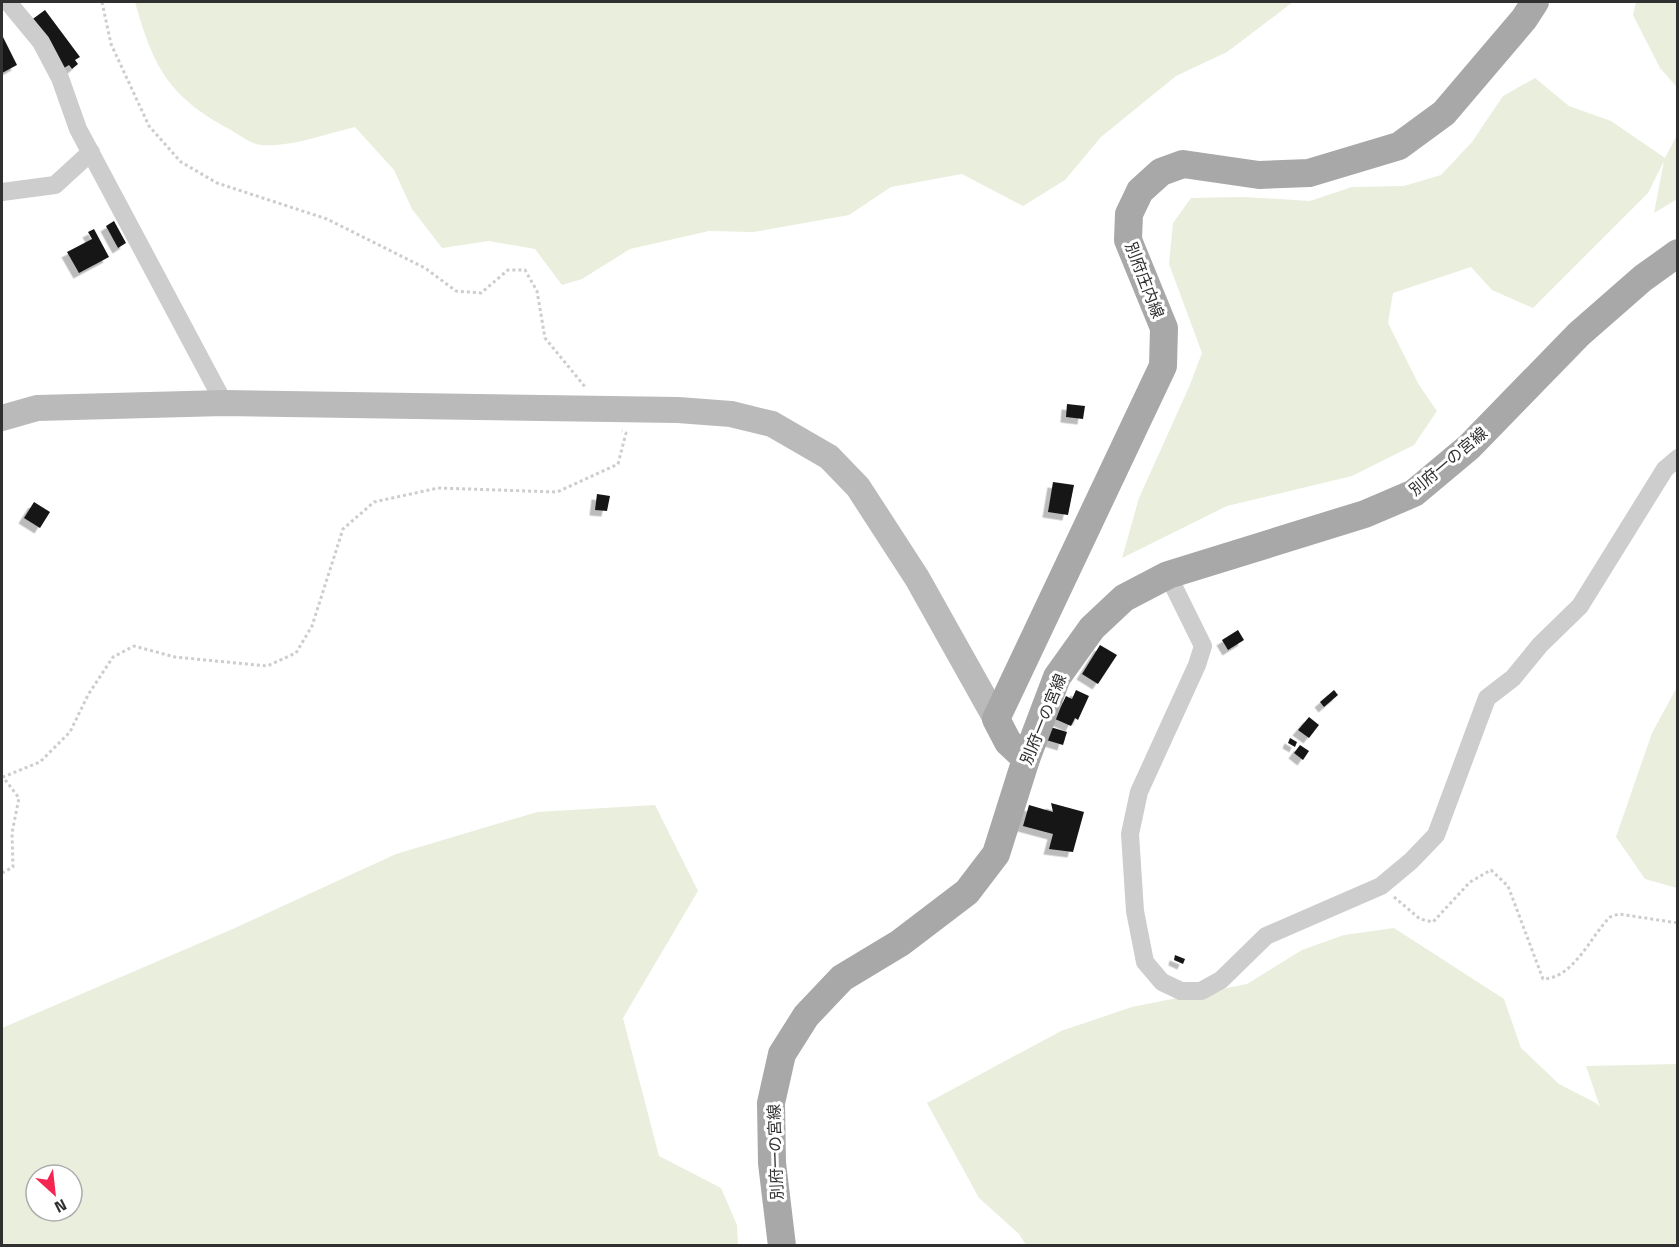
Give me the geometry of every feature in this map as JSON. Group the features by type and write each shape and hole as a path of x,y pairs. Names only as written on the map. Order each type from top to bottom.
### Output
{"main road":[{"name":"別府庄内線","path":"996,719 1163,366 1164,328 1128,240 1129,214 1140,191 1161,172 1183,164 1259,175 1309,173 1399,146 1444,113 1524,19 1535,2"},
{"name":"別府一の宮線","path":"782,1245 772,1163 771,1103 782,1054 806,1016 842,978 900,943 967,892 996,854 1026,759 1057,677 1092,628 1124,598 1168,575 1365,514 1414,493 1469,447 1579,334 1642,278 1677,253"},
{"path":"996,719 1008,742 1026,759"}],"street":[{"path":"9,2 41,42 60,78 78,129 224,403"},
{"path":"2,192 55,185 91,152"},
{"path":"2,418 37,408 224,403 601,407 731,414 772,424 829,457 858,487 917,578 996,719"},
{"path":"1168,575 1203,646 1197,665 1139,792 1130,834 1135,911 1145,962 1162,982 1181,991 1201,991 1221,980 1266,936 1381,886 1412,861 1436,835 1487,698 1513,678 1540,645 1580,606 1665,469 1677,458"}],"path":[{"path":"2,873 13,867 12,833 19,798 3,777 40,762 70,732 88,695 113,657 134,646 175,657 267,666 296,653 312,626 343,529 374,502 438,488 557,492 618,464 626,433 607,422 601,407 545,338 537,291 525,270 508,270 481,293 456,291 425,268 327,219 217,183 181,162 149,126 111,45 102,2"},
{"path":"1381,886 1420,919 1433,922 1470,882 1491,870 1508,886 1543,979 1552,979 1565,972 1610,917 1619,914 1677,923"}],"green space":[{"path":"135,2 1293,2 1227,52 1176,76 1101,137 1065,180 1023,206 962,174 891,187 849,215 754,232 709,231 630,249 582,279 562,285 535,249 489,241 442,248 412,209 394,170 355,127 297,142 261,145 249,141 208,117 177,91 166,77 149,44"},
{"path":"1636,2 1677,2 1677,87 1660,68 1633,15"},
{"path":"1535,78 1569,106 1611,121 1665,158 1677,135 1677,199 1654,213 1664,161 1648,193 1533,308 1492,290 1471,267 1393,293 1388,323 1419,385 1437,411 1414,445 1352,476 1227,506 1122,558 1139,498 1202,353 1169,264 1173,223 1191,198 1244,197 1310,201 1352,187 1404,186 1441,175 1472,142 1503,96"},
{"path":"1677,687 1677,888 1645,879 1616,837 1652,733"},
{"path":"655,805 698,891 623,1018 659,1156 721,1188 737,1225 738,1245 2,1245 2,1028 235,928 396,854 537,812"},
{"path":"1394,928 1504,999 1521,1048 1559,1084 1600,1107 1586,1066 1677,1064 1677,1245 1026,1245 1019,1234 979,1198 927,1103 1061,1031 1132,1007 1247,984 1302,950 1344,935"}],"building":[{"path":"45,10 80,57 75,60 78,64 72,69 69,65 64,68 30,21"},
{"path":"2,35 17,65 2,73"},
{"path":"114,221 126,243 118,248 106,226"},
{"path":"94,229 109,257 79,273 67,252 92,239 88,232"},
{"path":"1067,404 1085,406 1083,419 1066,417"},
{"path":"1053,482 1074,485 1068,515 1048,512"},
{"path":"597,494 610,496 607,511 595,510"},
{"path":"34,502 50,512 40,528 24,518"},
{"path":"1238,630 1244,640 1228,650 1222,640"},
{"path":"1100,645 1117,655 1098,684 1082,674"},
{"path":"1076,690 1089,696 1078,720 1075,718 1071,726 1055,719 1066,696 1072,699"},
{"path":"1334,690 1338,695 1324,707 1320,702"},
{"path":"1309,717 1319,725 1309,738 1298,730"},
{"path":"1047,726 1067,732 1063,745 1043,739"},
{"path":"1290,738 1297,742 1295,747 1288,743"},
{"path":"1300,745 1309,751 1303,760 1294,753"},
{"path":"1051,803 1084,812 1073,852 1049,849 1053,834 1023,826 1029,805 1053,812"},
{"path":"1175,955 1185,959 1183,964 1174,960"}]}
